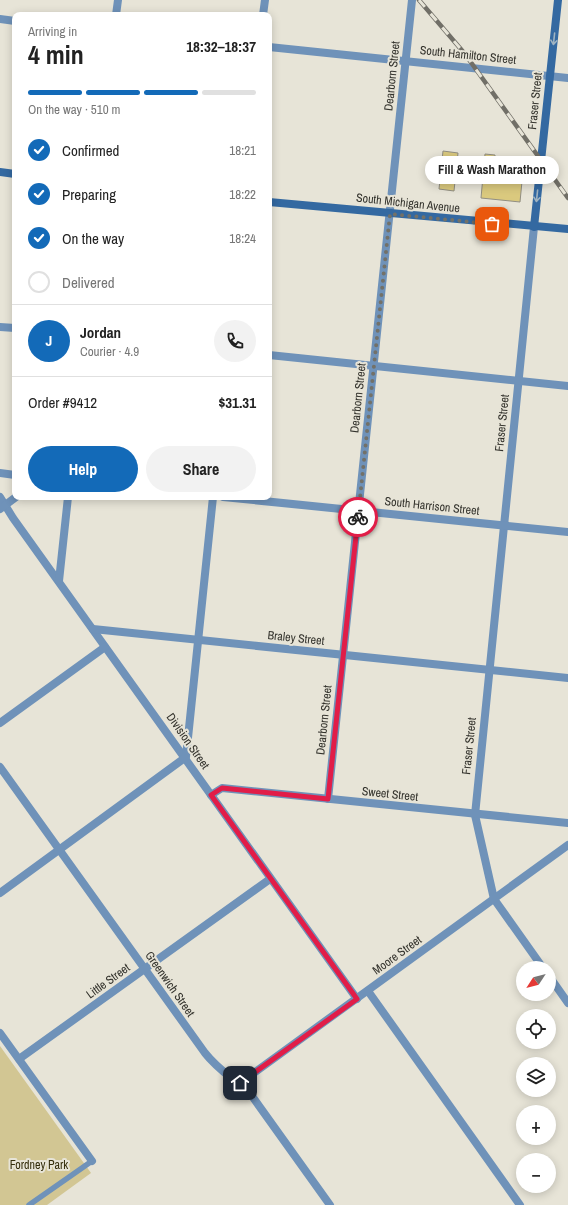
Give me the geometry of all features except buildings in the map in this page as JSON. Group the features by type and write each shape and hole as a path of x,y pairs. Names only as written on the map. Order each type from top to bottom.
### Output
{"street":[{"path":"116,12 118,0"},
{"path":"263,12 265,0"},
{"name":"Dearborn Street","path":"328,799 412,0"},
{"name":"Fraser Street","path":"494,899 475,815 488,671 558,0"},
{"path":"0,19 12,21"},
{"name":"South Hamilton Street","path":"272,46 568,78"},
{"path":"0,172 12,174"},
{"name":"South Michigan Avenue","path":"272,202 568,229"},
{"path":"0,327 12,328"},
{"path":"272,355 568,386"},
{"path":"0,474 12,475"},
{"name":"Division Street","path":"0,497 3,507 13,518 186,757 270,879 357,999"},
{"path":"3,507 12,500"},
{"path":"59,581 68,500"},
{"path":"0,893 186,757 213,500"},
{"name":"South Harrison Street","path":"252,500 568,532"},
{"name":"Braley Street","path":"93,628 488,671 568,678"},
{"path":"0,723 105,647"},
{"name":"Greenwich Street","path":"0,767 214,1065 227,1077 240,1083 252,1096 330,1205"},
{"name":"Sweet Street","path":"211,795 222,788 475,815 568,823"},
{"name":"Moore Street","path":"240,1083 568,845"},
{"name":"Little Street","path":"19,1059 270,879"},
{"path":"494,899 538,961"},
{"path":"556,986 568,1003"},
{"path":"368,991 520,1205"},
{"path":"0,1032 92,1161"}],"lane":[{"path":"29,1205 92,1161"}],"green space":[{"name":"Fordney Park","path":"0,1046 91,1173 47,1205 0,1205"}],"railway":[{"path":"419,0 465,54 568,198"}],"way so far":[{"path":"358,517 390,214 492,224"}],"place":[{"name":"Fill & Wash Marathon","path":"492,224"}],"route":[{"path":"240,1083 357,999 211,795 222,788 328,799 358,517"}]}
